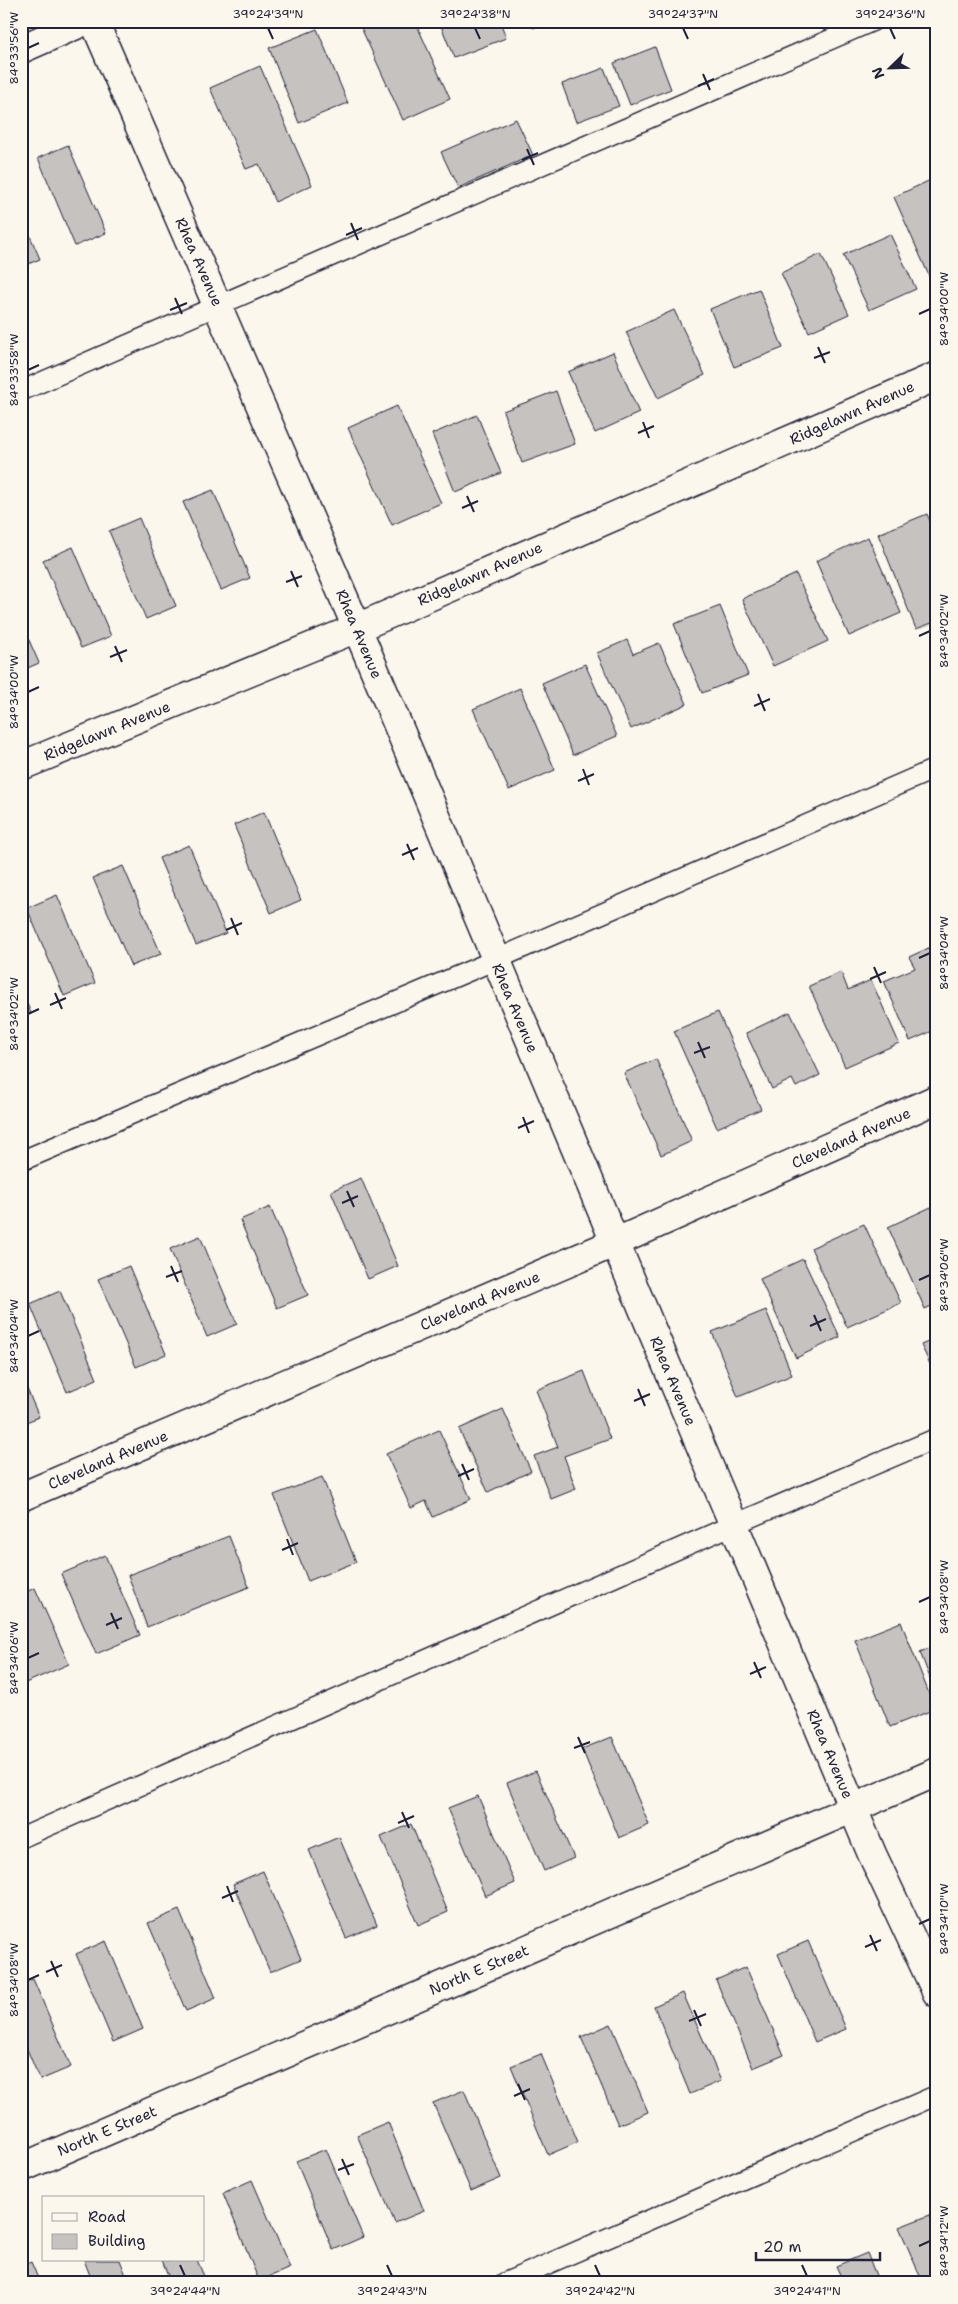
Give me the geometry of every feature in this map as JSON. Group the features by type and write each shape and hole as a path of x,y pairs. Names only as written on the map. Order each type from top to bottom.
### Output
{"street":[{"path":"21,49 85,21"},
{"name":"Rhea Avenue","path":"94,21 219,305 357,628 872,1854 937,1994"},
{"name":"Ridgelawn Avenue","path":"21,766 357,628 937,376"},
{"name":"Cleveland Avenue","path":"21,1498 614,1243 937,1099"},
{"name":"North E Street","path":"21,2168 937,1772"}],"lane":[{"path":"21,391 873,21"},
{"path":"21,1161 495,960 937,768"},
{"path":"21,1838 734,1524 937,1438"},
{"path":"504,2283 937,2095"}],"building":[{"path":"358,21 415,21 450,99 403,120"},
{"path":"439,21 500,21 506,38 454,58"},
{"path":"530,21 551,21 533,28"},
{"path":"317,29 348,103 299,123 269,48"},
{"path":"655,47 671,89 630,105 614,63"},
{"path":"260,66 312,185 275,202 259,164 246,169 210,88"},
{"path":"604,68 619,106 576,122 562,84"},
{"path":"516,119 533,155 458,188 441,152"},
{"path":"68,145 106,233 75,246 38,158"},
{"path":"937,177 937,286 934,287 894,197"},
{"path":"21,215 40,259 21,267"},
{"path":"890,234 916,289 869,310 843,255"},
{"path":"821,254 849,314 809,332 781,273"},
{"path":"759,289 783,348 734,367 710,309"},
{"path":"674,310 705,375 658,398 626,332"},
{"path":"613,352 639,413 595,433 568,372"},
{"path":"556,391 575,444 522,463 503,411"},
{"path":"397,406 441,503 392,525 348,428"},
{"path":"477,415 501,473 455,492 432,434"},
{"path":"213,490 250,578 221,590 183,502"},
{"path":"927,514 937,538 937,621 916,629 878,534"},
{"path":"139,518 176,606 146,619 109,531"},
{"path":"868,537 901,613 849,636 816,561"},
{"path":"73,547 111,636 81,648 43,560"},
{"path":"796,574 828,641 773,666 742,599"},
{"path":"720,606 748,675 702,693 674,624"},
{"path":"21,622 39,663 21,671"},
{"path":"627,640 633,654 659,643 687,704 631,729 597,653"},
{"path":"585,664 617,736 573,755 542,683"},
{"path":"520,688 555,770 509,790 473,709"},
{"path":"264,812 301,900 271,913 234,825"},
{"path":"189,845 226,933 196,945 159,858"},
{"path":"123,866 161,954 131,966 93,878"},
{"path":"57,895 95,983 64,996 27,908"},
{"path":"933,946 937,955 937,1029 910,1041 884,981 915,968 909,957"},
{"path":"841,972 848,990 871,980 899,1043 845,1067 809,986"},
{"path":"21,990 31,1013 21,1017"},
{"path":"718,1012 761,1109 717,1128 674,1031"},
{"path":"790,1012 820,1075 796,1087 792,1079 772,1089 746,1033"},
{"path":"656,1059 692,1141 661,1155 624,1073"},
{"path":"361,1178 398,1266 368,1279 331,1191"},
{"path":"270,1207 308,1295 277,1308 240,1220"},
{"path":"931,1207 937,1220 937,1303 925,1309 888,1227"},
{"path":"864,1224 901,1303 847,1327 811,1248"},
{"path":"200,1236 237,1324 207,1337 170,1249"},
{"path":"803,1259 840,1337 796,1358 760,1279"},
{"path":"129,1266 166,1354 136,1367 98,1279"},
{"path":"60,1291 97,1379 67,1392 30,1304"},
{"path":"766,1310 792,1375 738,1397 712,1332"},
{"path":"937,1338 937,1379 921,1345"},
{"path":"584,1371 610,1439 564,1456 576,1489 551,1499 534,1456 558,1447 536,1390"},
{"path":"21,1375 39,1417 21,1424"},
{"path":"503,1409 531,1471 488,1492 459,1429"},
{"path":"439,1430 471,1499 433,1517 426,1501 411,1508 386,1454"},
{"path":"322,1477 356,1562 308,1581 274,1495"},
{"path":"229,1536 249,1587 147,1627 128,1575"},
{"path":"105,1555 140,1635 96,1654 61,1574"},
{"path":"35,1588 69,1664 21,1685 21,1594"},
{"path":"901,1622 935,1709 890,1727 855,1640"},
{"path":"937,1645 937,1696 920,1652"},
{"path":"612,1737 649,1825 619,1838 582,1749"},
{"path":"536,1771 574,1858 544,1871 507,1783"},
{"path":"478,1796 515,1883 485,1896 448,1808"},
{"path":"411,1824 448,1912 418,1925 381,1837"},
{"path":"339,1837 377,1925 346,1938 309,1850"},
{"path":"263,1871 301,1959 270,1972 233,1884"},
{"path":"179,1910 216,1998 186,2011 148,1923"},
{"path":"106,1941 143,2029 113,2042 76,1954"},
{"path":"808,1941 846,2029 815,2042 778,1954"},
{"path":"746,1967 784,2055 753,2068 716,1980"},
{"path":"33,1979 71,2067 40,2080 21,2035 21,1984"},
{"path":"683,1993 721,2081 690,2094 654,2006"},
{"path":"611,2024 648,2112 618,2125 581,2037"},
{"path":"541,2054 578,2142 548,2155 511,2066"},
{"path":"464,2090 501,2178 471,2191 433,2103"},
{"path":"388,2122 424,2211 395,2223 357,2135"},
{"path":"326,2149 363,2237 333,2250 296,2161"},
{"path":"252,2180 290,2268 259,2281 223,2193"},
{"path":"930,2215 937,2231 937,2283 923,2283 899,2227"},
{"path":"867,2253 879,2283 844,2283 836,2266"},
{"path":"31,2262 40,2283 21,2283 21,2266"},
{"path":"85,2262 121,2262 129,2283 93,2283"},
{"path":"163,2262 198,2262 207,2283 171,2283"}]}
